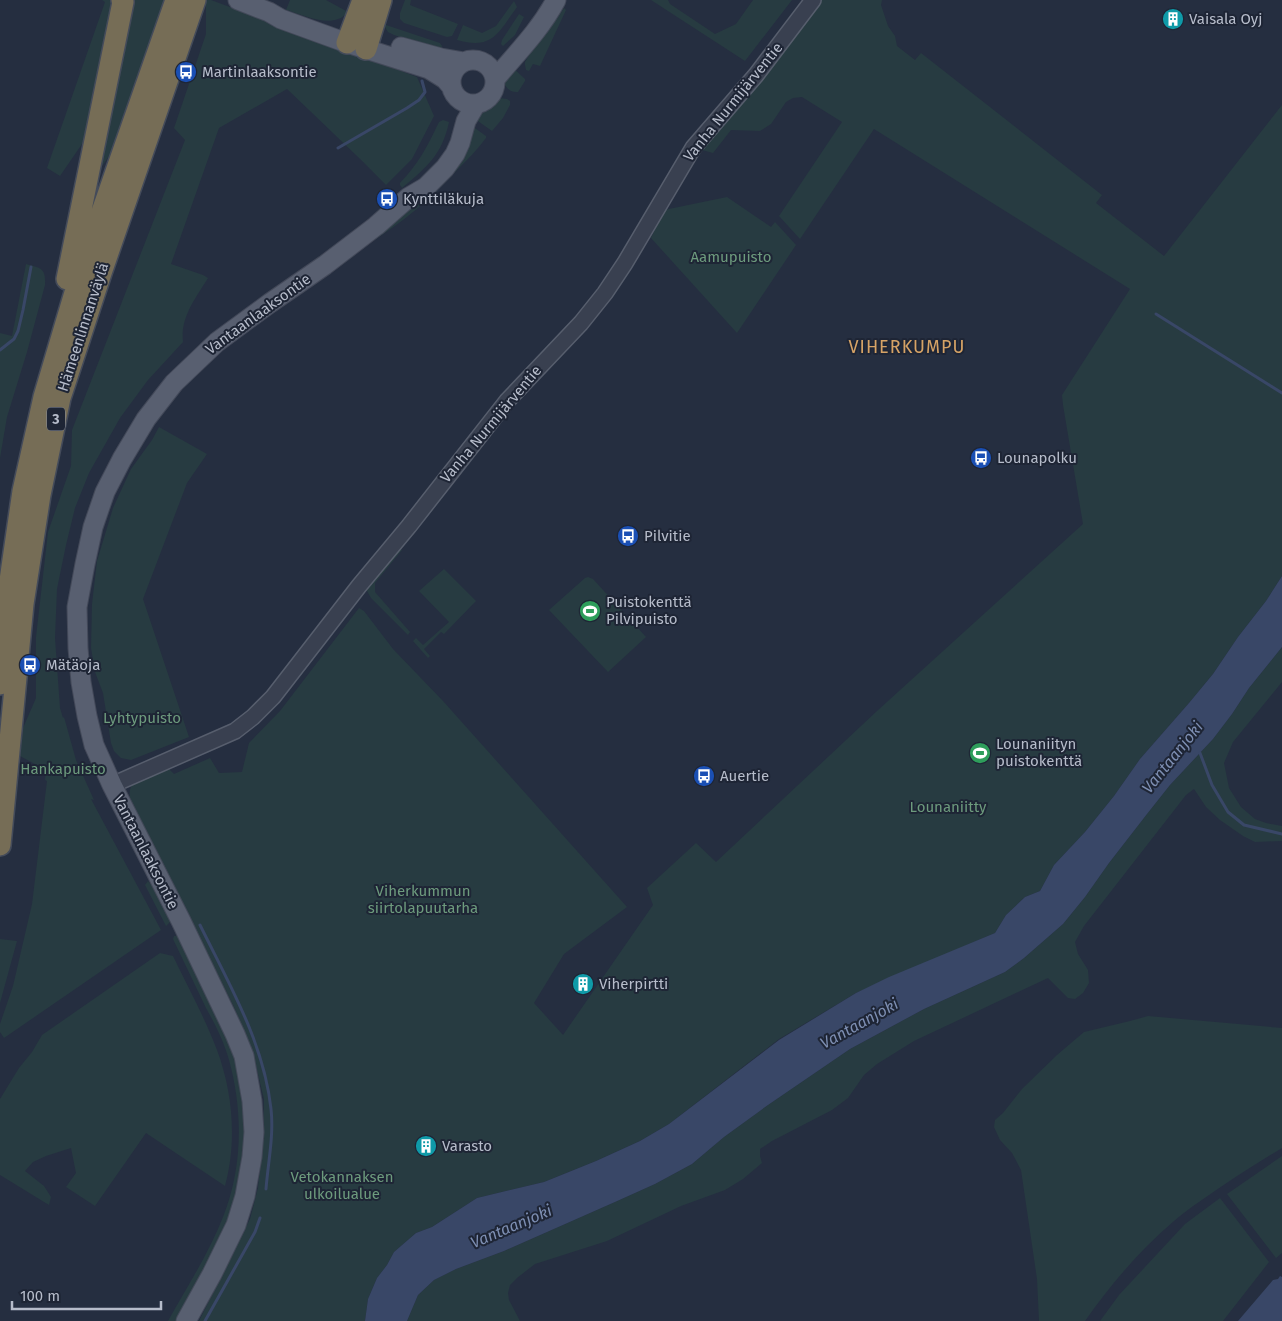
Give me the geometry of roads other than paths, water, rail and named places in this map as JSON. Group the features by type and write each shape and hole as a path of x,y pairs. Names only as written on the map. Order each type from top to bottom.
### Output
{"highway":[{"path":"359,40 363,0"},
{"path":"359,40 381,0"},
{"path":"44,397 123,1"},
{"name":"Hämeenlinnanväylä","path":"0,684 7,601 16,537 44,397 82,269 184,4"},
{"name":"Hämeenlinnanväylä","path":"0,845 23,604 40,495 60,398 184,4"}],"main road":[{"path":"238,0 269,12 284,12 429,69 445,79 465,103 476,104 487,99 494,90 495,79 491,69 474,63 441,58 359,40"},
{"path":"454,91 452,78 458,66 494,60 506,50 530,21 543,0"},
{"path":"495,79 523,48 549,13 556,0"},
{"name":"Vantaanlaaksontie","path":"409,197 445,148 451,133 454,91"},
{"name":"Vantaanlaaksontie","path":"186,1321 236,1225 245,1196 254,1132 252,1101 244,1056 235,1034 94,745 81,682 77,607 93,527 105,492 122,459 146,419 174,382 217,342 325,265 376,226 409,197 426,187 445,168 455,154 466,121 476,104"}],"street":[{"name":"Vanha Nurmijärventie","path":"112,785 235,730 253,717 273,697 507,401 581,323 605,293 625,263 693,148 756,75 813,0"}],"water":[{"name":"Vantaanjoki","path":"1282,576 1282,647 1249,688 1213,739 1170,785 1063,924 1024,958 1005,972 924,1009 850,1049 724,1137 692,1164 655,1184 615,1202 434,1280 418,1295 407,1321 365,1321 368,1299 377,1278 394,1252 416,1233 432,1227 477,1198 544,1182 640,1141 669,1124 779,1040 856,993 889,977 995,933 1006,915 1025,897 1040,891 1054,865 1085,832 1140,759 1213,674"},
{"path":"1280,1276 1282,1277 1282,1321 1238,1321 1273,1280 1278,1279"}],"waterway":[{"path":"338,148 419,100 425,92 422,81"},
{"path":"0,350 14,339 18,331 31,267"},
{"path":"1156,314 1282,393"},
{"path":"1200,753 1212,785 1228,812 1244,825 1282,834"},
{"path":"200,925 244,1014 261,1061 271,1109 272,1129 266,1189"},
{"path":"205,1321 255,1232 260,1218"}],"place":[{"name":"Vaisala Oyj","path":"1173,19"},
{"name":"Martinlaaksontie","path":"186,72"},
{"name":"Kynttiläkuja","path":"387,199"},
{"name":"Lounapolku","path":"981,458"},
{"name":"Pilvitie","path":"628,536"},
{"name":"Puistokenttä Pilvipuisto","path":"590,611"},
{"name":"Mätäoja","path":"30,665"},
{"name":"Lounaniityn puistokenttä","path":"980,753"},
{"name":"Auertie","path":"704,776"},
{"name":"Viherpirtti","path":"583,984"},
{"name":"Varasto","path":"426,1146"}],"district":[{"name":"VIHERKUMPU","path":"907,347"}],"park label":[{"name":"Aamupuisto","path":"731,257"},
{"name":"Lyhtypuisto","path":"142,718"},
{"name":"Hankapuisto","path":"63,769"},
{"name":"Lounaniitty","path":"948,807"},
{"name":"Viherkummun siirtolapuutarha","path":"423,900"},
{"name":"Vetokannaksen ulkoilualue","path":"342,1186"}]}
